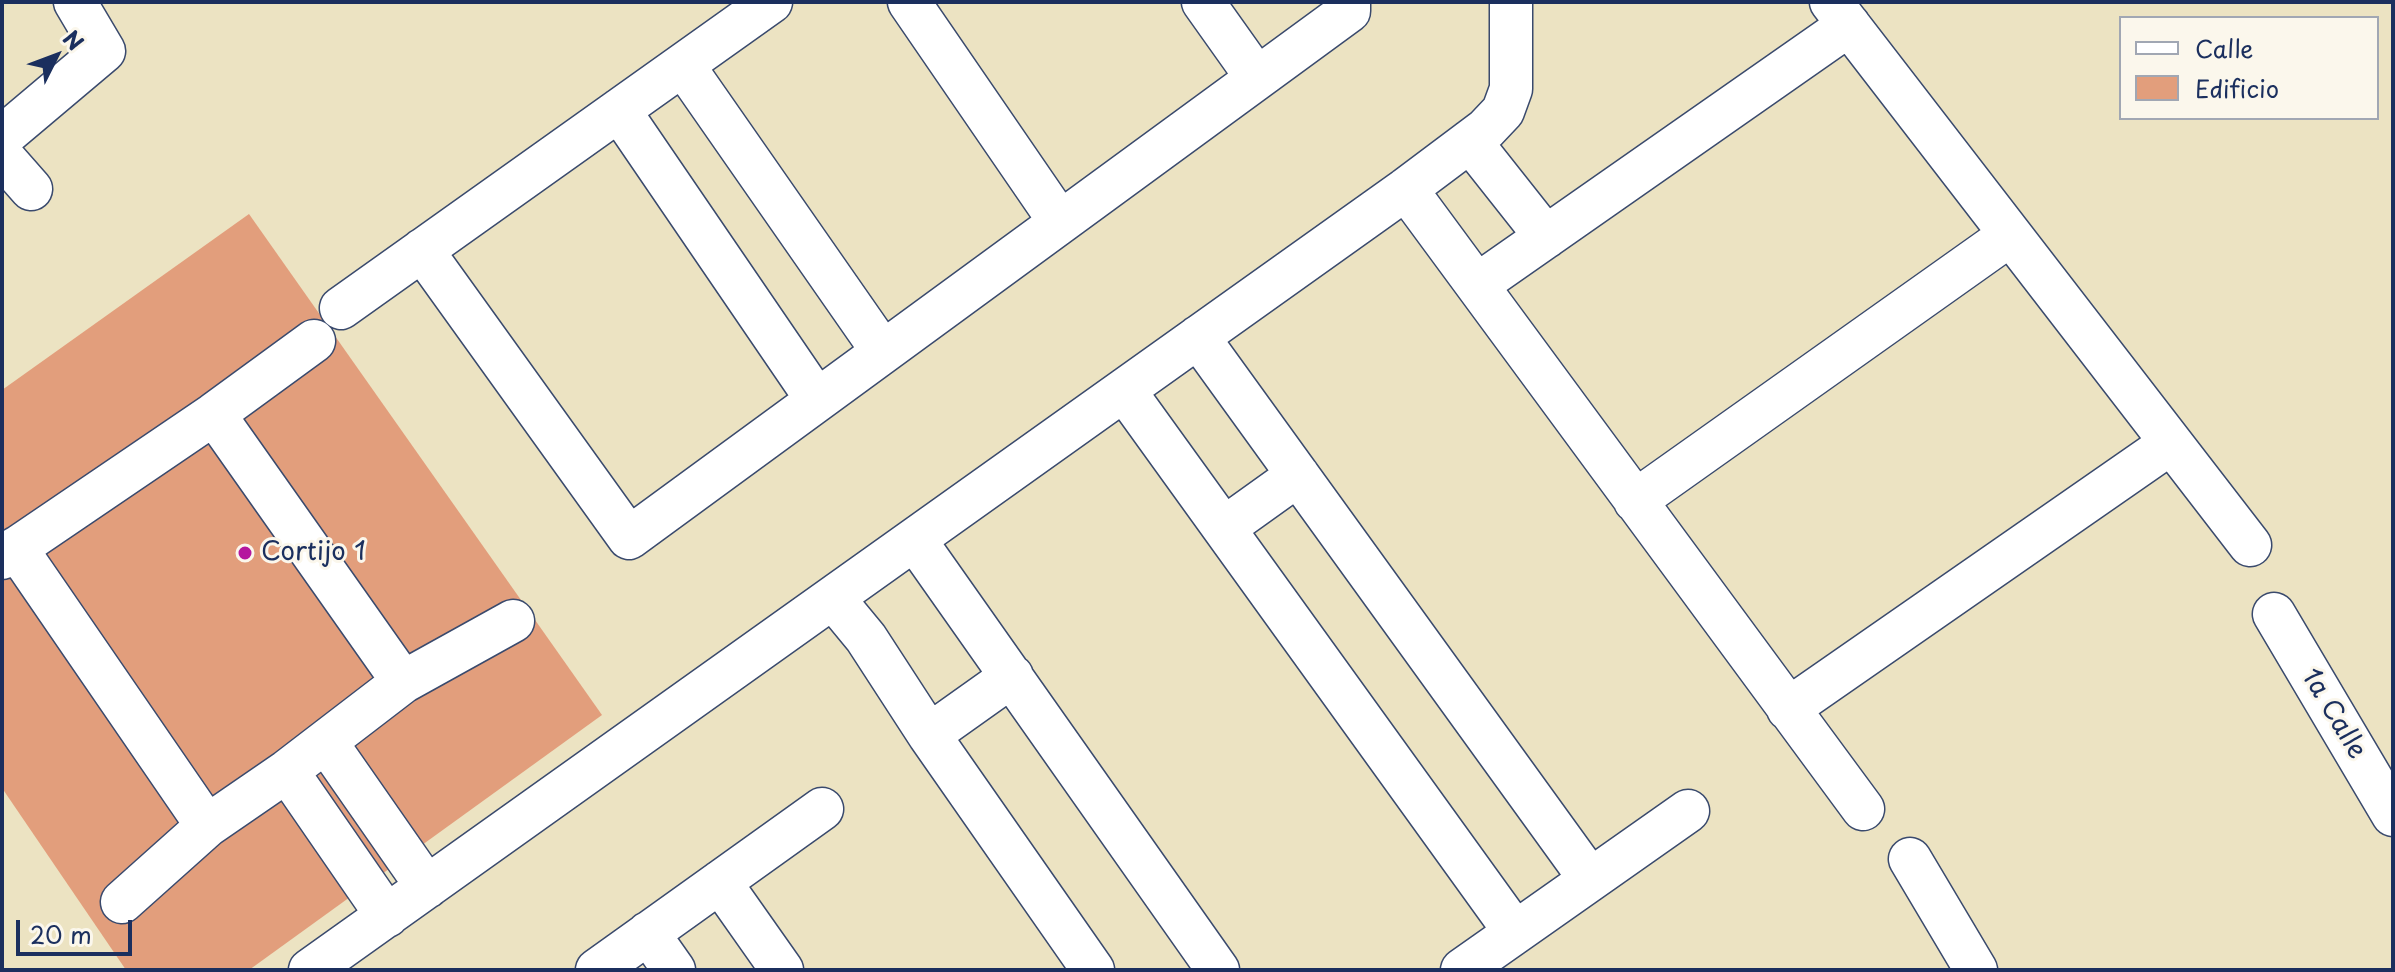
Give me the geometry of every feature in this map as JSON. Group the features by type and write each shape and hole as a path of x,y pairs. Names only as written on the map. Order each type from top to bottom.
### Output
{"street":[{"path":"2,137 104,51 75,2"},
{"path":"341,308 771,2"},
{"path":"909,2 1060,222"},
{"path":"1203,2 1257,78"},
{"path":"422,250 629,538 1349,11 1349,2"},
{"path":"325,966 427,887 1486,129 1503,111 1511,89 1511,2"},
{"path":"1477,285 1546,237 1840,13 2250,545"},
{"path":"683,65 883,352"},
{"path":"619,110 817,400"},
{"path":"1470,141 1546,237"},
{"path":"2,156 31,189"},
{"path":"1406,189 1863,809"},
{"path":"1635,501 2010,235"},
{"path":"1198,337 1590,879"},
{"path":"207,826 9,553 214,414 314,341"},
{"path":"1124,390 1515,932"},
{"path":"214,414 403,682"},
{"path":"1788,709 2171,443"},
{"path":"1224,528 1298,475"},
{"path":"915,540 1218,970"},
{"path":"833,598 866,638 929,735 1093,970"},
{"name":"1a Calle","path":"2274,614 2393,815"},
{"path":"122,902 207,826 287,771 403,682 513,621"},
{"path":"929,735 1012,676"},
{"path":"326,742 427,887"},
{"path":"287,771 387,916"},
{"path":"597,970 822,809"},
{"path":"1462,970 1688,811"},
{"path":"1910,859 1976,970"},
{"path":"720,882 782,970"},
{"path":"648,933 674,970"}],"building":[{"name":"Cortijo 1","path":"249,214 602,715 249,970 126,970 2,788 2,390"}],"place":[{"name":"Cortijo 1","path":"245,553"}]}
